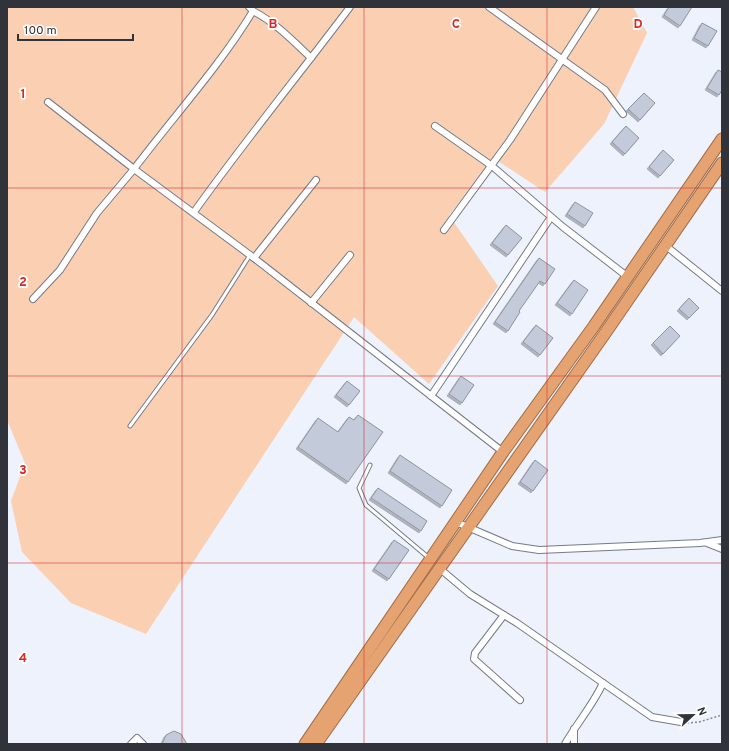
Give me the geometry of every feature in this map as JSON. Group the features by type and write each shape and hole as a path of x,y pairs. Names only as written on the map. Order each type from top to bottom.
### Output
{"highway":[{"path":"305,744 503,452 628,277 722,139"},
{"path":"316,744 666,246 722,163"}],"street":[{"path":"194,212 240,148 350,7"},
{"path":"489,7 498,10 561,60 605,90 623,114"},
{"path":"444,230 510,140 596,7"},
{"path":"33,299 60,270 97,213 196,91 251,9 284,32 311,58"},
{"path":"48,102 134,169 194,212 503,452"},
{"path":"435,126 492,166 551,217 628,277"},
{"path":"252,257 316,180"},
{"path":"431,396 551,217"},
{"path":"666,246 722,291"},
{"path":"311,303 350,255"},
{"path":"456,522 512,546 539,550 706,543 722,540"},
{"path":"706,543 722,549"},
{"path":"439,568 470,594 504,615 652,717 681,722"},
{"path":"504,615 475,653 474,659 520,700"},
{"path":"566,744 574,729 596,700 603,683"},
{"path":"574,729 574,744"},
{"path":"131,744 137,738 143,744"}],"lane":[{"path":"130,426 212,315 252,257"},
{"path":"370,465 359,488 366,505 431,560"}],"path":[{"path":"681,722 699,722 722,715"}],"shaded area":[{"path":"7,7 633,7 647,33 604,124 545,192 495,159 449,215 498,286 429,384 354,317 146,634 71,603 22,552 11,501 25,463 7,420"}],"building":[{"path":"669,7 692,7 680,26 664,15"},
{"path":"702,23 717,31 708,46 694,38"},
{"path":"718,70 722,72 722,90 719,95 707,88"},
{"path":"644,93 655,103 640,120 628,109"},
{"path":"626,126 639,138 625,154 612,142"},
{"path":"663,150 674,160 660,176 649,167"},
{"path":"575,202 593,213 585,226 567,214"},
{"path":"506,225 522,238 508,255 492,243"},
{"path":"539,258 555,269 545,284 540,281 519,311 520,312 508,331 495,322"},
{"path":"574,280 588,290 572,314 557,303"},
{"path":"689,298 699,308 689,318 679,309"},
{"path":"536,325 553,338 540,355 523,342"},
{"path":"670,326 680,336 663,354 653,343"},
{"path":"461,376 474,385 462,403 449,394"},
{"path":"347,381 360,391 349,405 336,395"},
{"path":"358,415 383,432 348,482 298,447 318,418 338,432 349,417 354,420"},
{"path":"400,455 452,490 442,506 390,471"},
{"path":"535,460 548,470 533,491 520,482"},
{"path":"378,488 427,521 421,531 371,498"},
{"path":"394,540 409,550 389,579 374,569"},
{"path":"174,731 181,734 187,744 162,744 166,735"}]}
